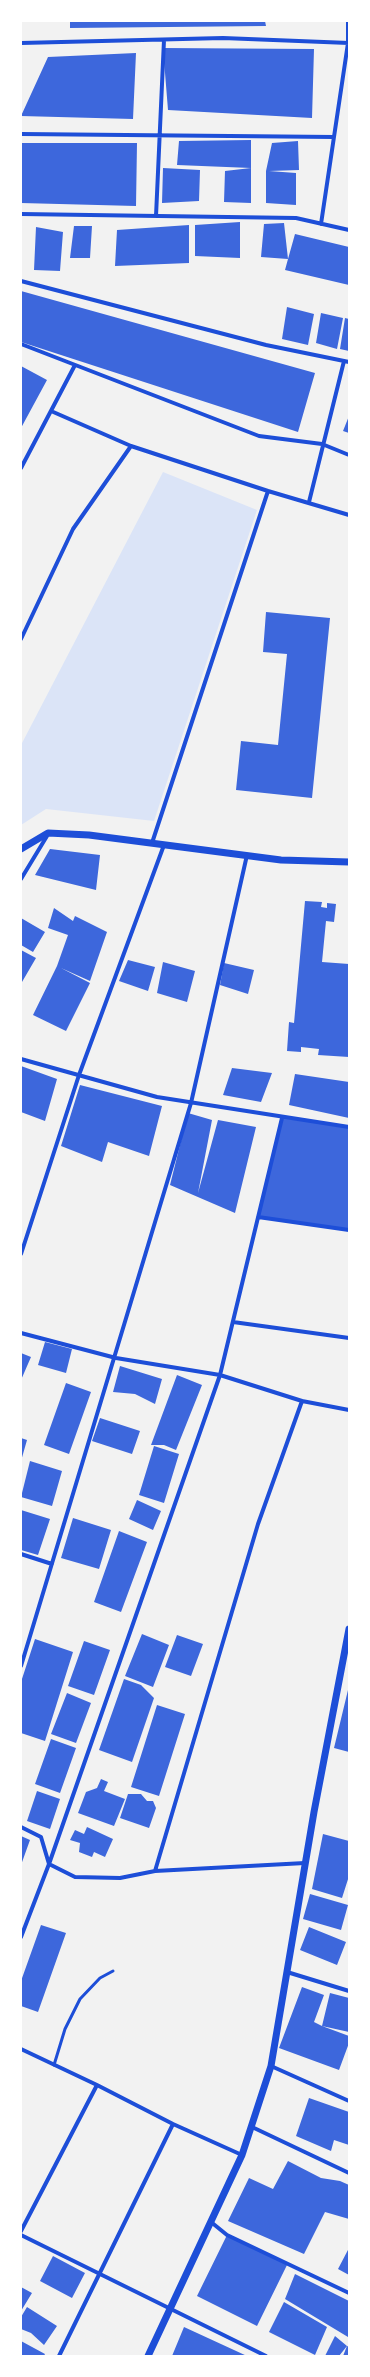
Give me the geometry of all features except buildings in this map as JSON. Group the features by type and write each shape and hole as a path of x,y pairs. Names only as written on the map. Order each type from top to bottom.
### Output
{"street":[{"path":"321,224 348,43 348,21"},
{"path":"21,43 223,38 348,43"},
{"path":"156,216 164,40"},
{"path":"21,134 334,137"},
{"path":"21,214 296,218 349,230"},
{"path":"21,281 266,345 347,362 322,444 309,502"},
{"path":"21,344 259,436 322,444 349,455"},
{"path":"21,468 75,365"},
{"path":"51,411 131,446 268,492 309,502 349,515"},
{"path":"21,638 73,529 131,446"},
{"path":"152,843 268,492"},
{"path":"21,879 48,834"},
{"path":"21,849 48,834 89,835 281,860 349,862"},
{"path":"21,1254 79,1075 164,844"},
{"path":"21,1666 116,1358 191,1103 247,855"},
{"path":"21,1060 157,1097 282,1118 349,1127"},
{"path":"21,1937 49,1864 220,1375 282,1118"},
{"path":"258,1217 349,1230"},
{"path":"233,1322 349,1338"},
{"path":"21,1333 116,1358 220,1375 302,1401 349,1410"},
{"path":"155,1871 258,1524 302,1401"},
{"path":"21,1554 52,1564"},
{"path":"148,2356 242,2155 271,2066 305,1863 346,1663 349,1629"},
{"path":"21,1827 41,1837 49,1864 75,1877 120,1878 155,1871 305,1863"},
{"path":"287,1972 349,1991"},
{"path":"21,2049 97,2085 172,2124 242,2155"},
{"path":"271,2066 349,2101"},
{"path":"21,2231 97,2085"},
{"path":"59,2356 98,2273 172,2124"},
{"path":"252,2127 349,2172"},
{"path":"211,2222 227,2235 349,2293"},
{"path":"21,2235 266,2356"}],"lane":[{"path":"54,2065 65,2029 80,2000 100,1978 113,1971"}],"shaded area":[{"path":"163,472 257,510 154,821 46,809 21,825 21,745"}]}
